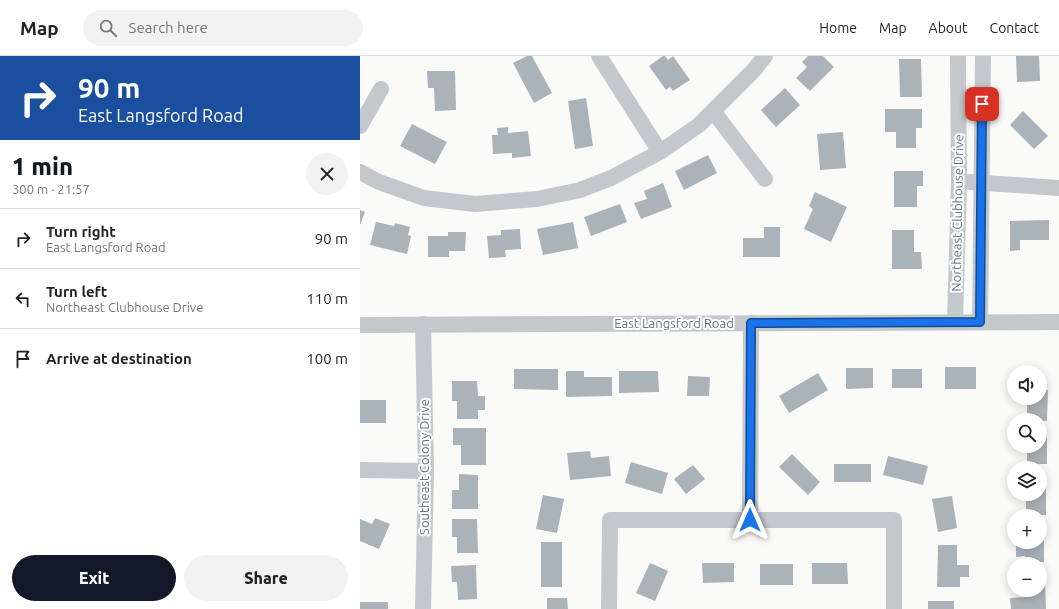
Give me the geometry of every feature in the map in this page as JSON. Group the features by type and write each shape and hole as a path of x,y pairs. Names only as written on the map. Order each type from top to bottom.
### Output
{"street":[{"path":"599,56 660,152"},
{"path":"360,172 379,182 424,198 475,204 537,199 580,190 611,178 660,152 699,125 754,70 765,56"},
{"name":"Northeast Clubhouse Drive","path":"956,322 959,182 958,56"},
{"name":"Northeast Clubhouse Drive","path":"980,322 983,56"},
{"path":"360,126 381,89"},
{"path":"713,111 765,179"},
{"path":"959,182 1059,188"},
{"name":"East Langsford Road","path":"360,325 1059,322"},
{"path":"750,520 751,323"},
{"name":"Southeast Colony Drive","path":"423,324 426,471 423,609"},
{"path":"360,470 426,471"},
{"path":"609,609 610,520 894,520 894,609"}],"building":[{"path":"527,56 532,56 552,93 534,103 513,63"},
{"path":"665,56 668,60 673,56 690,80 673,91 670,87 666,90 649,66"},
{"path":"808,56 823,56 834,67 810,91 796,78 807,67 802,62"},
{"path":"1016,56 1039,56 1040,81 1017,82"},
{"path":"899,59 921,59 922,97 900,97"},
{"path":"427,71 455,71 456,110 435,111 434,88 428,88"},
{"path":"785,88 800,105 776,127 761,110"},
{"path":"586,98 593,146 575,149 568,101"},
{"path":"885,109 922,109 922,128 916,128 916,148 896,148 896,132 885,132"},
{"path":"1023,111 1048,136 1034,149 1010,125"},
{"path":"412,124 447,142 435,164 400,146"},
{"path":"508,127 508,133 528,131 531,156 512,158 512,153 493,154 492,135 498,135 497,128"},
{"path":"843,132 846,168 820,170 817,134"},
{"path":"708,155 717,173 684,190 675,171"},
{"path":"894,171 923,171 923,186 917,186 917,207 894,207"},
{"path":"663,183 672,207 641,219 634,203 647,199 644,191"},
{"path":"815,192 847,207 831,242 804,229 813,209 809,206"},
{"path":"620,204 627,222 591,236 584,217"},
{"path":"360,210 365,212 360,225"},
{"path":"1049,220 1049,240 1020,240 1020,250 1010,251 1010,221"},
{"path":"376,222 394,226 395,223 410,227 408,235 411,236 407,254 370,245"},
{"path":"573,222 578,248 543,255 537,229"},
{"path":"764,227 780,227 780,257 743,257 743,238 764,238"},
{"path":"520,229 521,249 505,250 506,257 489,258 487,236 501,235 501,230"},
{"path":"892,230 914,230 914,252 921,252 922,269 892,269"},
{"path":"448,232 466,232 465,251 449,251 449,257 428,257 428,236 448,236"},
{"path":"945,367 976,367 976,389 945,389"},
{"path":"846,368 873,368 873,388 846,389"},
{"path":"514,369 558,369 558,390 514,389"},
{"path":"892,369 922,369 922,388 892,388"},
{"path":"566,371 584,371 584,377 612,377 612,396 566,397"},
{"path":"619,371 658,371 659,392 619,393"},
{"path":"818,373 828,390 789,413 779,396"},
{"path":"688,376 710,377 709,396 687,396"},
{"path":"452,381 477,381 478,396 485,396 485,410 478,410 478,419 457,419 457,401 452,401"},
{"path":"1048,390 1047,421 1047,413 1027,413 1027,405 1047,405"},
{"path":"360,400 386,400 386,423 360,423"},
{"path":"453,428 486,428 486,465 461,465 461,445 453,445"},
{"path":"590,451 591,458 609,456 611,476 570,480 567,453"},
{"path":"1027,453 1047,453 1047,461 1027,461"},
{"path":"792,454 820,482 808,495 779,467"},
{"path":"888,456 928,466 923,485 883,475"},
{"path":"631,462 668,473 662,494 625,483"},
{"path":"834,464 871,464 871,482 834,482"},
{"path":"693,465 705,479 686,494 674,479"},
{"path":"459,474 478,475 478,509 452,509 452,490 459,490"},
{"path":"543,495 564,499 557,533 536,529"},
{"path":"952,496 957,528 938,532 932,499"},
{"path":"1026,501 1046,501 1046,509 1026,509"},
{"path":"375,518 390,524 379,549 360,541 360,519 372,524"},
{"path":"452,519 477,519 478,553 457,553 457,537 452,537"},
{"path":"541,542 562,542 562,587 541,587"},
{"path":"938,545 957,545 957,565 969,565 969,577 960,577 960,587 937,587"},
{"path":"1016,549 1044,549 1044,557 1016,557"},
{"path":"650,563 668,571 655,601 636,593"},
{"path":"702,563 734,563 734,582 703,583"},
{"path":"812,563 847,563 848,584 812,584"},
{"path":"760,564 793,564 793,585 760,585"},
{"path":"476,565 477,599 458,600 457,582 452,582 451,566"},
{"path":"1046,597 1046,609 1011,609 1010,598"},
{"path":"547,598 567,598 568,609 547,609"},
{"path":"928,601 954,601 954,609 928,609"},
{"path":"360,602 388,602 388,609 360,609"}],"route":[{"path":"750,520 751,323 980,322 982,104"}]}
